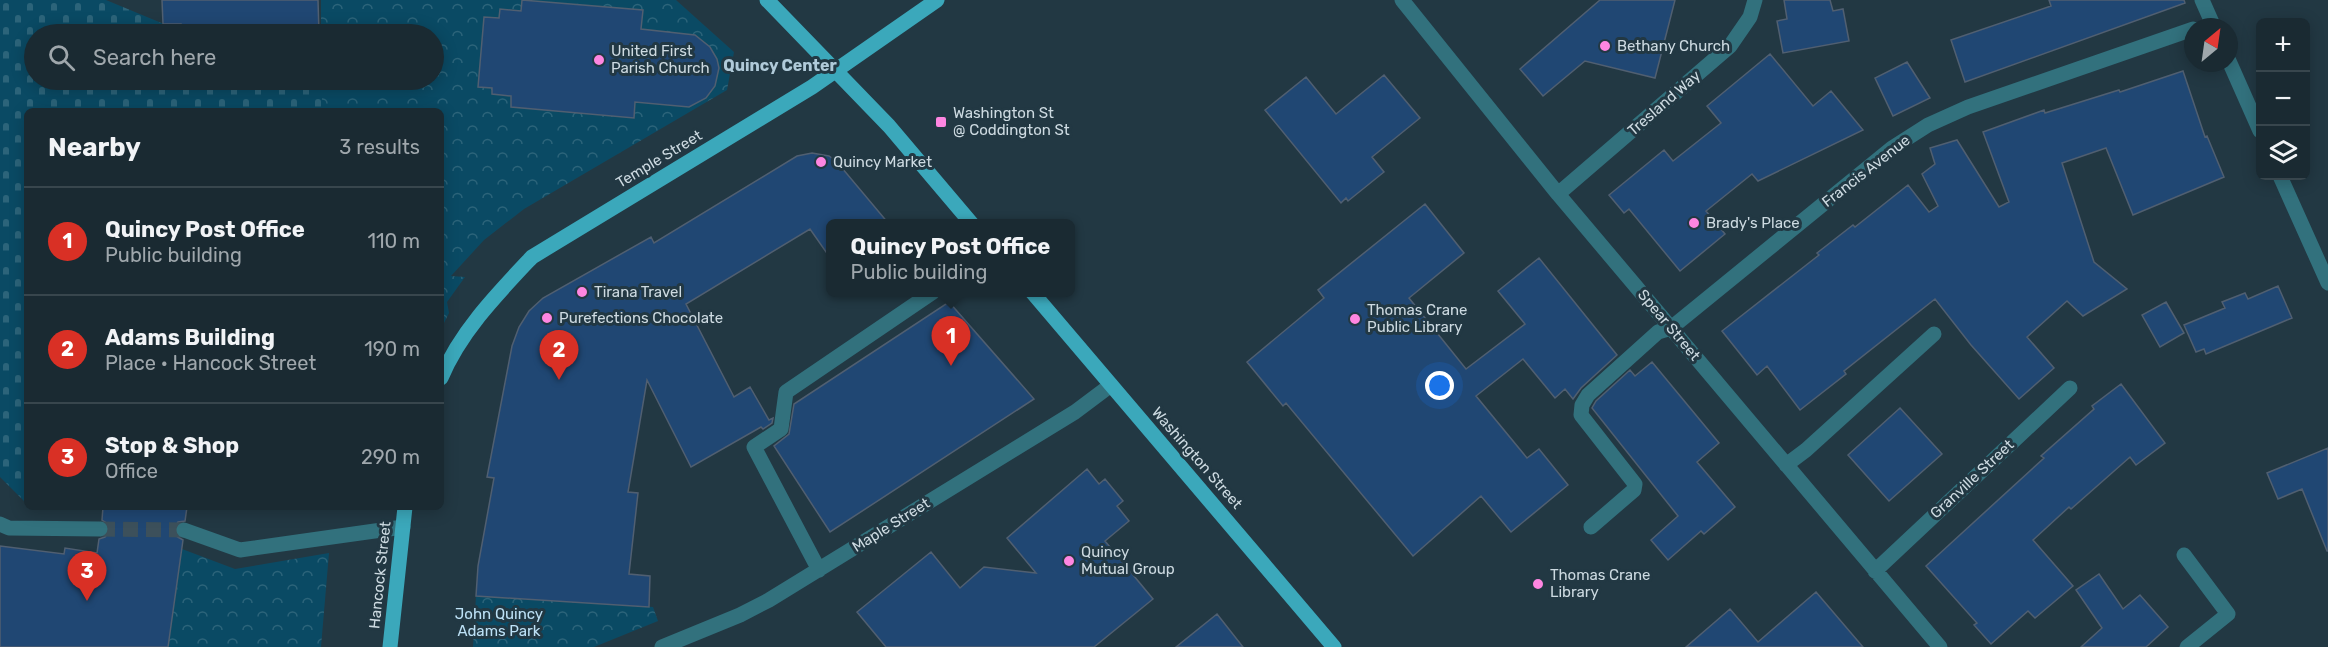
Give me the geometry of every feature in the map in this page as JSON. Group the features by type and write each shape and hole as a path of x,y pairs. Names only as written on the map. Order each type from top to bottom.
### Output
{"main road":[{"path":"767,0 889,126 968,219"},
{"name":"Temple Street","path":"444,373 463,339 505,285 532,257 837,70 937,0"},
{"name":"Washington Street","path":"1036,297 1334,647"},
{"name":"Hancock Street","path":"390,647 405,510"}],"street":[{"name":"Spear Street","path":"1401,0 1558,194 1940,647"},
{"name":"Tresland Way","path":"1558,194 1730,46 1750,17 1755,0"},
{"path":"2202,0 2206,18"},
{"name":"Francis Avenue","path":"1591,527 1634,490 1635,484 1581,415 1582,405 1587,395 1658,332 1671,328 1892,148 1928,125 1968,107 2184,32"},
{"path":"2234,72 2257,126"},
{"path":"2282,180 2328,283"},
{"path":"819,570 754,447 780,429 786,392 926,297"},
{"path":"1786,465 1806,450 1934,334"},
{"name":"Maple Street","path":"662,647 740,615 769,600 1065,418 1111,385"},
{"name":"Granville Street","path":"1875,571 2070,388"},
{"path":"0,524 9,528 100,529"},
{"path":"184,530 240,550 403,527"},
{"path":"2184,555 2228,614 2187,647"}],"green space":[{"path":"0,0 106,0 164,24 24,24 24,90 322,90 322,108 24,108 24,501 0,477"},
{"path":"321,0 676,0 734,52 727,90 524,209 484,240 451,276 465,277 447,302 449,313 444,323 444,108 322,108 322,90 444,90 444,24 321,24"},
{"path":"182,549 235,569 329,553 321,647 168,647"},
{"name":"John Quincy Adams Park","path":"476,596 653,607 658,621 594,647 473,647"}],"building":[{"path":"162,0 318,0 319,24 163,24"},
{"name":"United First Parish Church","path":"522,0 643,10 641,29 695,35 710,47 719,68 715,86 706,98 689,107 635,102 634,118 511,107 511,96 492,94 492,88 478,87 484,17 499,18 500,9 521,11"},
{"name":"Bethany Church","path":"1600,0 1675,0 1655,78 1585,61 1543,96 1520,69"},
{"path":"1784,0 1830,0 1833,11 1843,9 1849,41 1783,53 1777,21 1787,19"},
{"path":"2049,0 2184,0 2185,3 1965,82 1951,40 2051,6"},
{"path":"1770,54 1813,106 1831,91 1863,130 1758,181 1752,174 1706,211 1725,234 1680,271 1629,209 1624,213 1609,195 1664,150 1673,161 1721,123 1707,106"},
{"path":"1907,62 1930,98 1893,116 1875,78"},
{"path":"2183,71 2205,137 2207,136 2224,177 2133,215 2106,148 2062,163 2094,262 2127,289 2083,316 2067,301 2027,337 2054,368 2019,399 1971,345 1935,299 1844,371 1846,374 1800,410 1767,366 1757,375 1722,331 1819,255 1817,253 1853,225 1855,227 1908,185 1929,212 1938,206 1922,174 1935,164 1930,148 1957,140 1999,207 2009,202 1983,132 2044,110 2045,113 2119,90 2120,92"},
{"path":"1384,75 1420,118 1372,157 1384,172 1348,201 1346,198 1341,203 1265,110 1306,77 1336,114"},
{"path":"812,153 829,156 837,162 885,219 826,219 826,252 810,229 686,304 734,397 750,387 769,420 773,418 772,423 763,429 761,427 691,467 647,380 628,492 638,493 629,574 650,576 649,607 476,596 478,566 494,478 487,477 512,346 519,327 529,311 543,298 651,237 654,243 797,156"},
{"name":"Thomas Crane Public Library","path":"1425,204 1464,253 1409,298 1466,369 1525,324 1498,291 1539,258 1617,355 1581,388 1573,399 1565,389 1555,398 1523,359 1476,396 1527,458 1539,449 1568,485 1511,532 1481,496 1413,556 1286,403 1283,406 1247,362 1324,298 1318,290"},
{"path":"2278,286 2292,318 2206,354 2204,349 2196,352 2184,325 2225,308 2222,302 2245,293 2248,299"},
{"path":"949,302 1034,399 830,532 774,446 789,434 794,404"},
{"path":"2166,302 2184,333 2160,347 2142,315"},
{"path":"1652,362 1719,443 1697,462 1735,507 1704,534 1701,531 1668,560 1651,540 1678,516 1592,408 1596,401 1630,370 1635,376"},
{"path":"2121,384 2165,443 2136,465 2130,457 2033,540 2073,586 2035,618 2028,611 1991,644 1974,625 1977,623 1926,566 2044,458 2041,456 2094,409 2092,406"},
{"path":"1900,408 1942,454 1889,501 1848,455"},
{"path":"2328,448 2327,551 2302,489 2278,499 2267,473"},
{"name":"Quincy Mutual Group","path":"1087,469 1099,484 1105,479 1123,501 1117,506 1129,521 1105,541 1153,599 1094,647 886,647 857,612 931,552 960,588 984,567 1036,573 1007,538"},
{"path":"103,510 187,510 185,521 178,522 175,527 176,536 183,540 168,647 0,647 0,546 64,554 65,548 97,553 99,539 105,537 110,530 108,524 102,520"},
{"path":"2099,574 2123,609 2140,595 2168,627 2146,647 2081,647 2102,628 2076,590"},
{"path":"1816,592 1863,647 1686,647 1730,609 1758,642"},
{"path":"1217,614 1243,647 1176,647"}],"tunnel":[{"path":"100,529 184,530"}],"place":[{"name":"Bethany Church","path":"1605,46"},
{"name":"United First Parish Church","path":"599,60"},
{"name":"Washington St @ Coddington St","path":"941,122"},
{"name":"Quincy Market","path":"821,162"},
{"name":"Brady's Place","path":"1694,223"},
{"name":"Tirana Travel","path":"582,292"},
{"name":"Purefections Chocolate","path":"547,318"},
{"name":"Thomas Crane Public Library","path":"1355,319"},
{"name":"Quincy Post Office","path":"951,366"},
{"name":"Adams Building","path":"559,380"},
{"name":"Quincy Mutual Group","path":"1069,561"},
{"name":"Thomas Crane Library","path":"1538,584"},
{"name":"Stop & Shop","path":"87,601"}],"district":[{"name":"Quincy Center","path":"780,65"}]}
